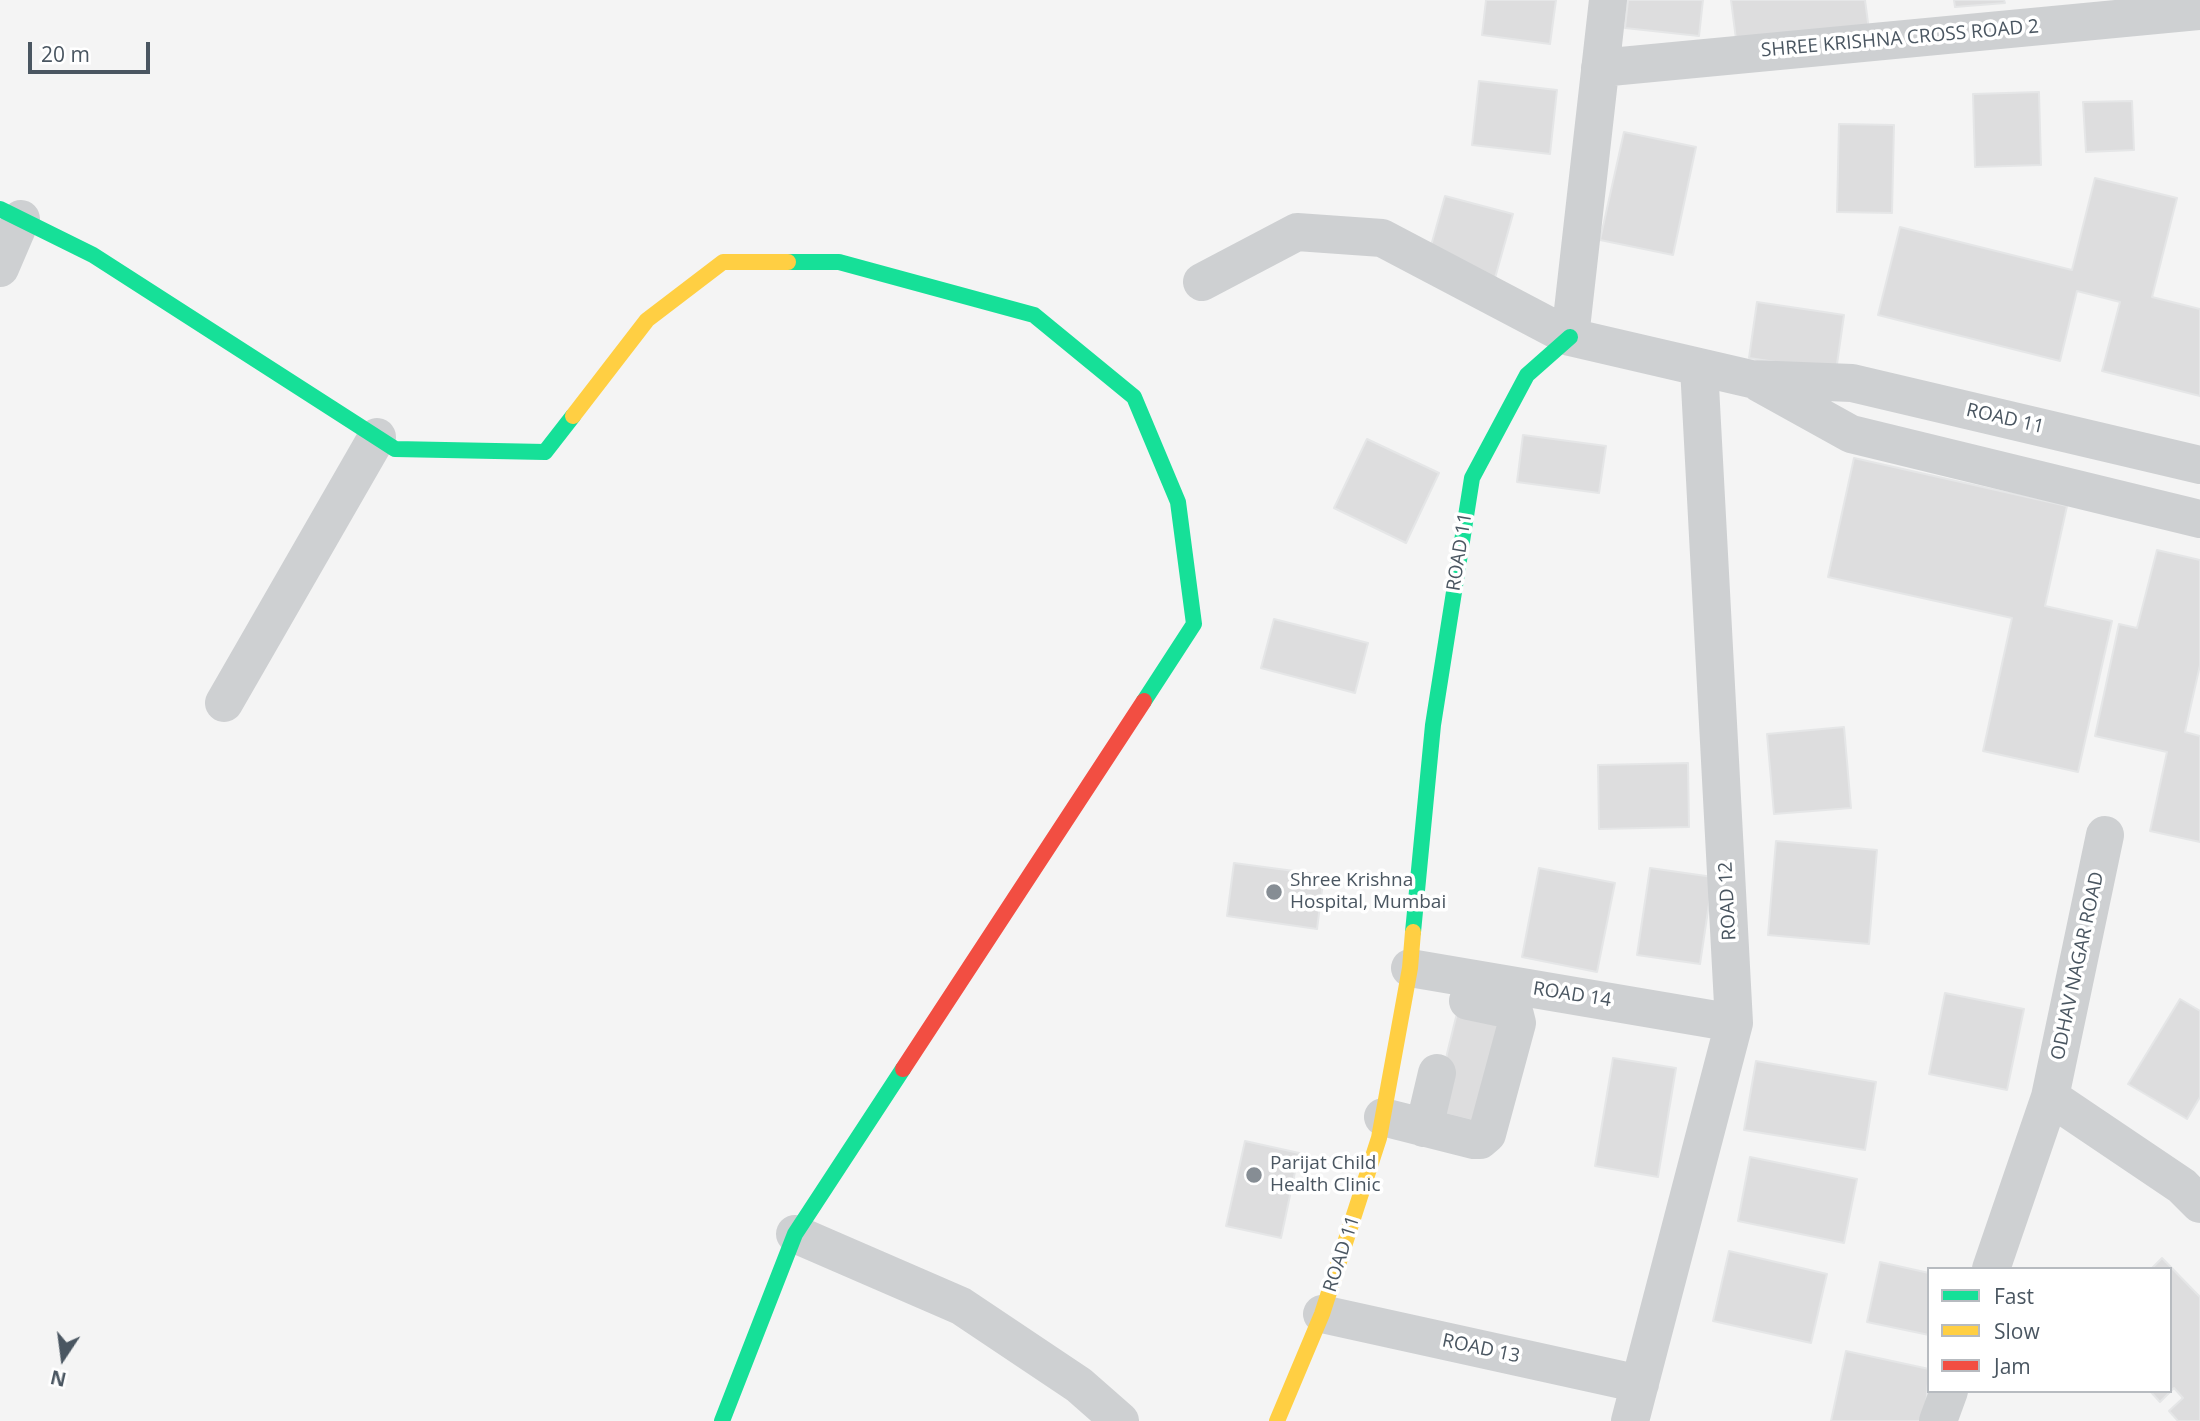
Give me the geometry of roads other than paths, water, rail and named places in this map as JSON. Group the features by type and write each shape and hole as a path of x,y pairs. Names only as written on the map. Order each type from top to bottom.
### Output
{"street":[{"path":"1202,282 1297,232 1382,238 1570,337 1608,0"},
{"name":"SHREE KRISHNA CROSS ROAD 2","path":"1600,68 2149,8 2200,11"},
{"path":"0,268 11,214 93,255 395,449 545,452 647,320 723,262 839,261 1034,315 1134,397 1178,502 1194,624 795,1234 722,1421"},
{"name":"ROAD 11","path":"1277,1421 1322,1314 1379,1138 1410,968 1433,724 1472,478 1527,375 1570,337 1751,379 1852,383 2200,465"},
{"name":"ROAD 12","path":"1630,1421 1734,1023 1699,367"},
{"path":"1751,379 1851,434 2200,519"},
{"path":"224,703 377,437"},
{"name":"ODHAV NAGAR ROAD","path":"1992,1267 2050,1097 2105,835"},
{"name":"ROAD 14","path":"1410,968 1734,1023"},
{"path":"1383,1117 1474,1140 1480,1140 1487,1134 1517,1023 1511,1010 1468,1001"},
{"path":"1424,1128 1437,1073"},
{"path":"2050,1097 2182,1185 2200,1204"},
{"path":"795,1234 961,1306 1079,1385 1120,1421"},
{"name":"ROAD 13","path":"1322,1314 1640,1384"},
{"path":"1938,1421 1948,1393"}],"place":[{"name":"Shree Krishna Hospital, Mumbai","path":"1274,892"},
{"name":"Parijat Child Health Clinic","path":"1254,1175"}]}
